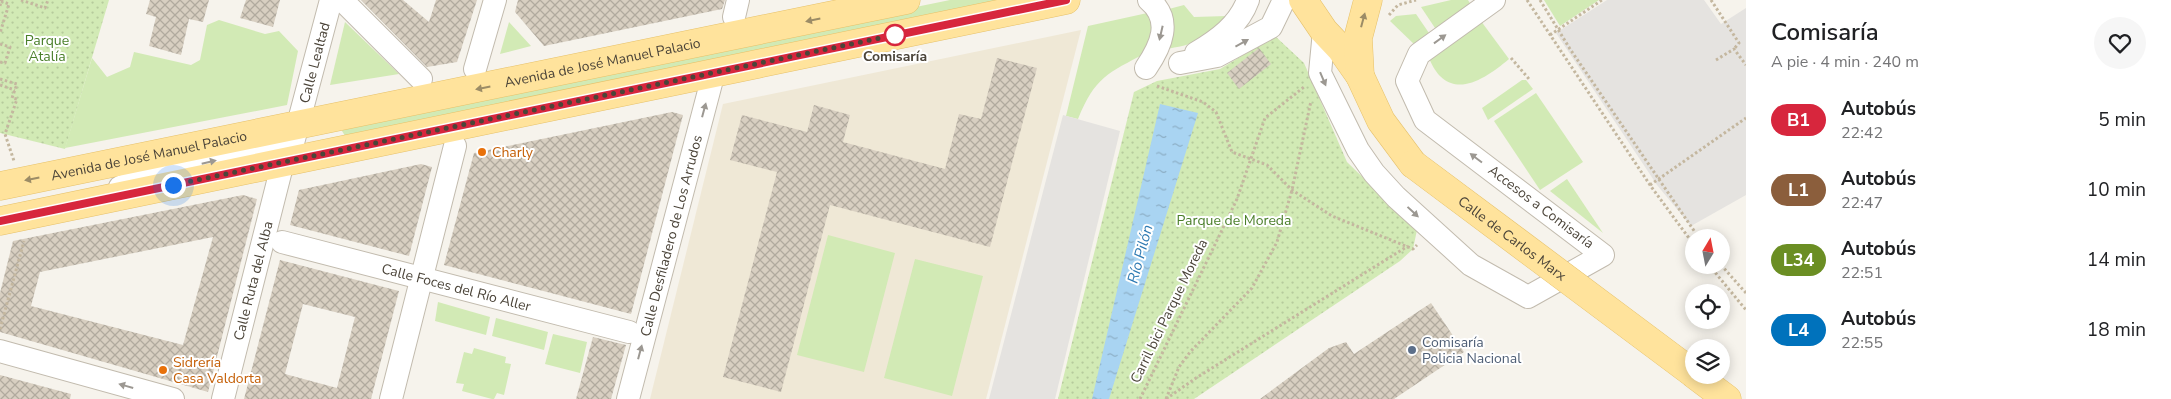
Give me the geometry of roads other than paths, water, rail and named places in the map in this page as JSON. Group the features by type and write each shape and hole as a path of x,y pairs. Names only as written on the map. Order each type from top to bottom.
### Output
{"main road":[{"name":"Avenida de José Manuel Palacio","path":"10,184 298,126 868,3 906,0"},
{"name":"Avenida de José Manuel Palacio","path":"0,221 1066,0"},
{"name":"Calle de Carlos Marx","path":"1303,0 1324,32 1341,49 1360,76 1381,121 1413,164 1685,368"},
{"name":"Calle de Carlos Marx","path":"1360,76 1369,34 1368,0"},
{"name":"Calle de Carlos Marx","path":"1706,384 1727,399"}],"street":[{"name":"Calle Lealtad","path":"298,126 331,0"},
{"path":"342,0 421,79"},
{"path":"475,69 495,0"},
{"path":"1147,76 1157,52 1164,22 1156,6 1149,0"},
{"path":"1248,0 1243,13 1217,41 1180,63 1217,56 1271,27 1284,0"},
{"name":"Accesos a Comisaría","path":"1324,32 1317,76 1358,150 1385,185 1471,264 1528,297 1603,255 1425,120 1407,81 1419,54 1494,0"},
{"name":"Calle Desfiladero de Los Arrudos","path":"628,399 714,72"},
{"name":"Avenida de José Manuel Palacio","path":"63,208 157,173 293,143 298,126"},
{"path":"390,399 455,146"},
{"name":"Calle Ruta del Alba","path":"223,399 283,162"},
{"name":"Calle Foces del Río Aller","path":"282,242 630,332"},
{"path":"0,351 173,399"}],"water":[{"name":"Río Pilón","path":"1160,104 1198,113 1109,399 1092,399"}],"place":[{"name":"Comisaría","path":"895,35"},
{"name":"Charly","path":"482,152"},
{"name":"Comisaría Policia Nacional","path":"1412,350"},
{"name":"Sidrería Casa Valdorta","path":"163,370"}],"park label":[{"name":"Parque Atalía","path":"47,48"},
{"name":"Parque de Moreda","path":"1234,220"}]}
